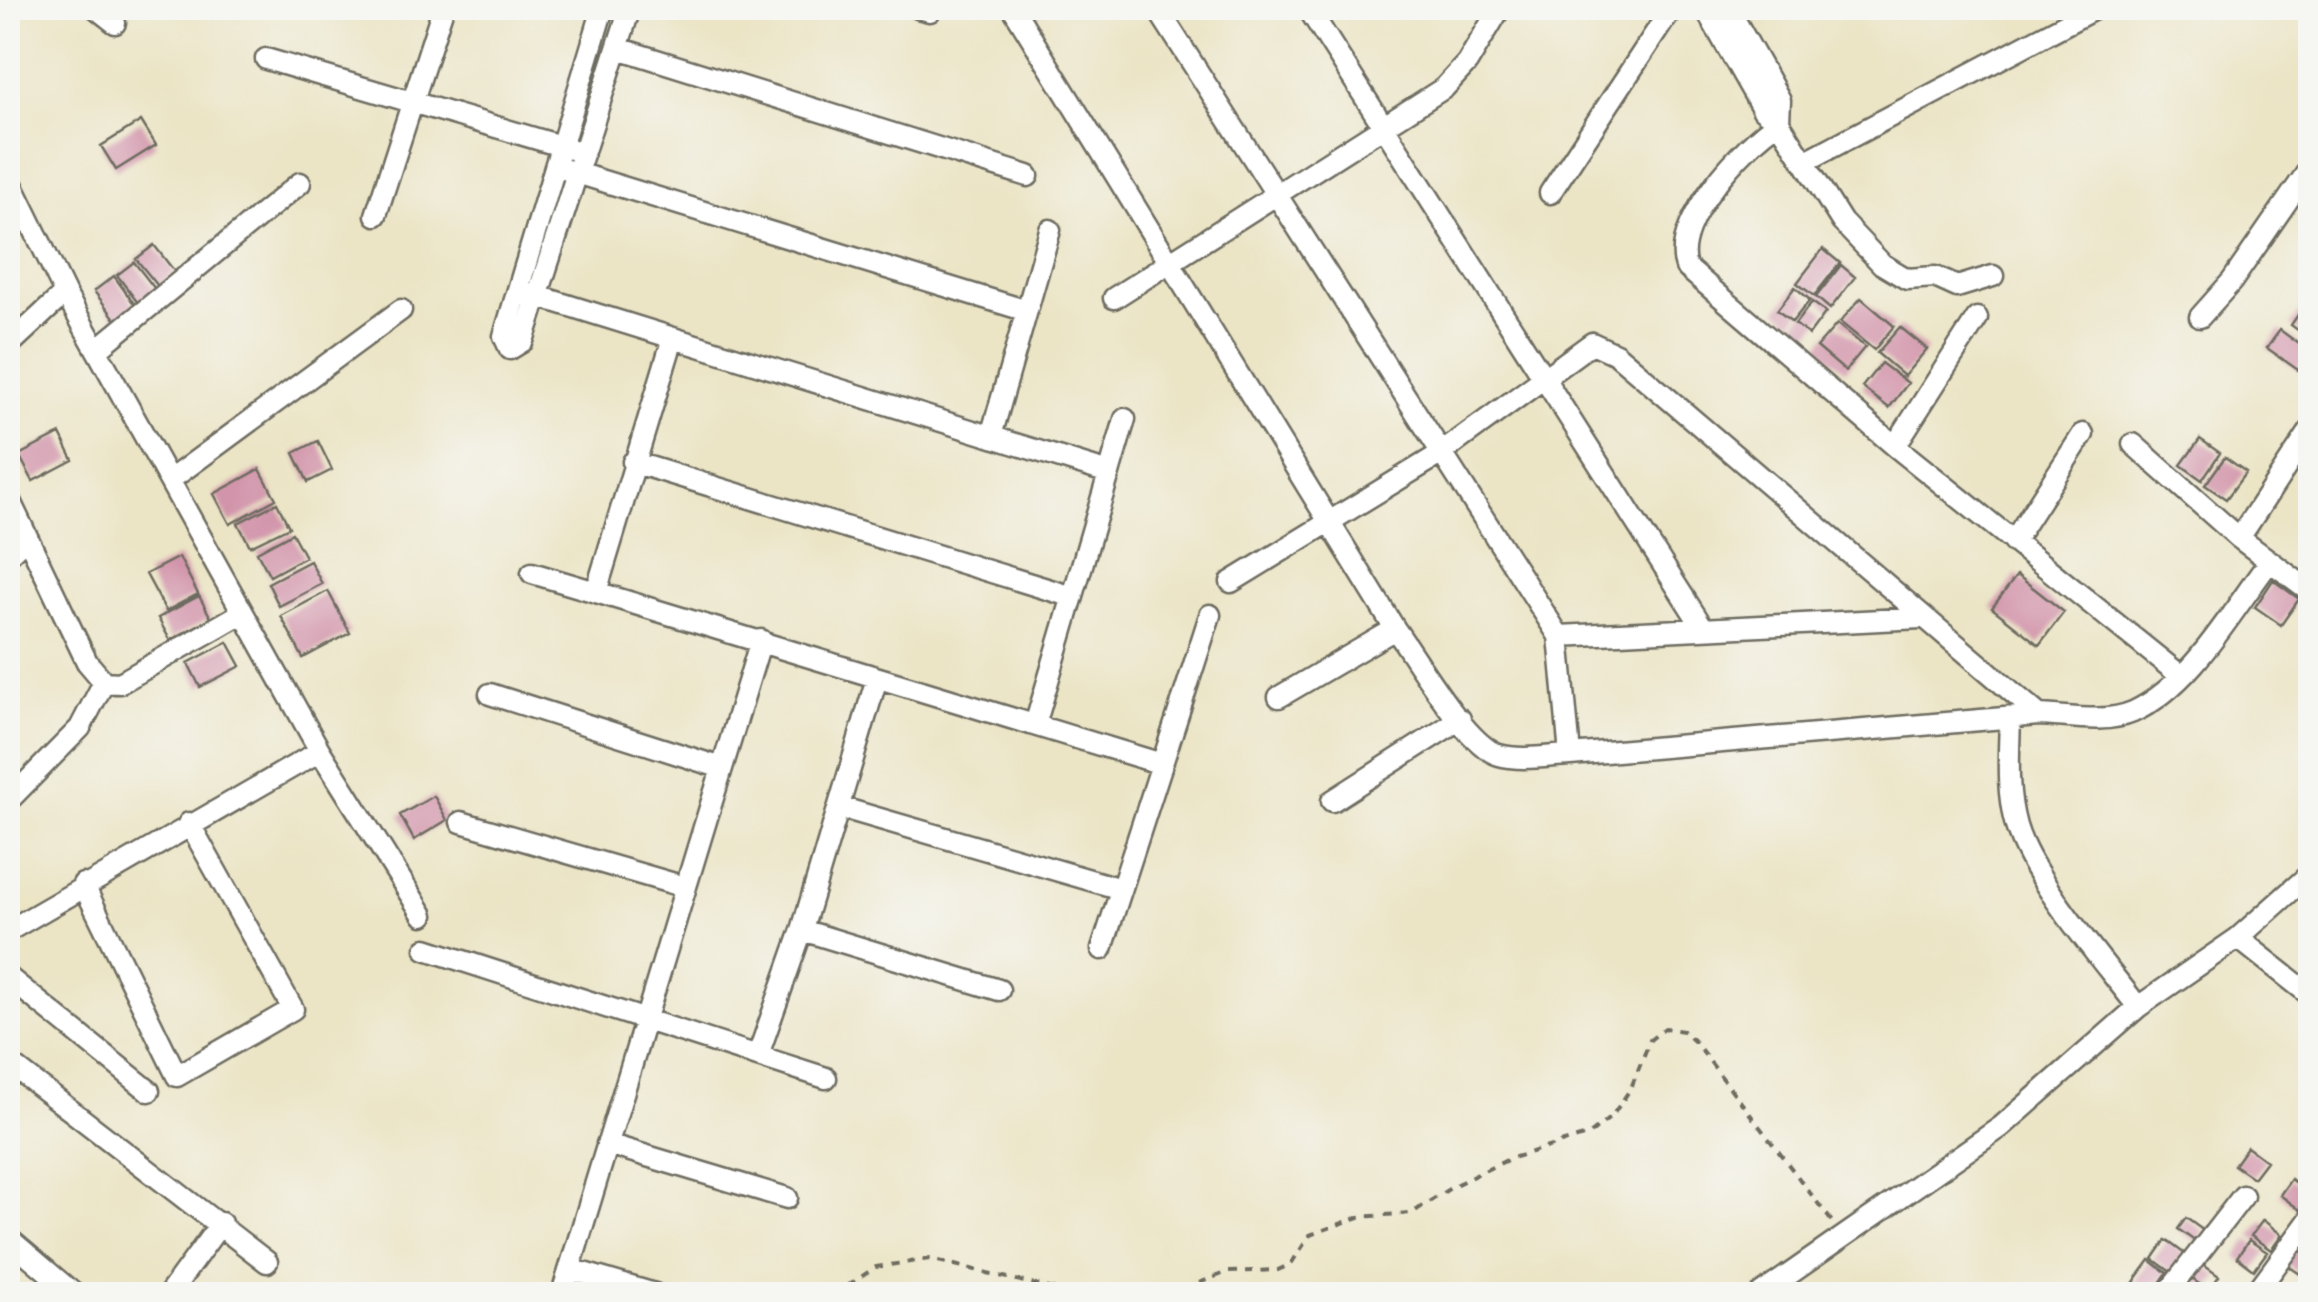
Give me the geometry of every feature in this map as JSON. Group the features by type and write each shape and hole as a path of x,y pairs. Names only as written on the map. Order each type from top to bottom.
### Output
{"street":[{"path":"96,8 115,23"},
{"path":"376,216 443,8"},
{"path":"603,8 504,336 510,349 524,342 630,8"},
{"path":"1014,8 1174,262 1395,629 1460,719 1488,749 1500,756 1570,755 2039,715 2102,718 2133,712 2181,676 2270,561"},
{"path":"1157,8 1558,636 1570,755"},
{"path":"1308,8 1702,626"},
{"path":"1114,298 1276,199 1458,76 1500,8"},
{"path":"1550,193 1672,8"},
{"path":"1706,8 1763,110 1778,122 1853,238 1900,276 1935,277 1957,286 1992,276"},
{"path":"1728,8 1780,100 1778,122 1748,143 1711,192 1688,233 1683,260 1702,283 1895,446 2181,676"},
{"path":"1804,162 2096,8"},
{"path":"618,48 1028,176"},
{"path":"266,58 412,103 558,157 1024,310"},
{"path":"2200,317 2310,168"},
{"path":"8,176 65,293 99,348 242,613 320,751 423,915"},
{"path":"99,348 300,183"},
{"path":"991,436 1050,230"},
{"path":"517,290 1109,473"},
{"path":"8,346 65,293"},
{"path":"170,480 401,310"},
{"path":"1895,446 1978,318"},
{"path":"596,592 674,338"},
{"path":"1231,582 1440,454 1592,344 1605,346 2039,715"},
{"path":"1035,725 1125,419"},
{"path":"2239,538 2310,431"},
{"path":"2013,542 2083,434"},
{"path":"2133,444 2239,538 2310,591"},
{"path":"633,462 1073,597"},
{"path":"8,497 87,662 104,682 120,683 242,613"},
{"path":"8,555 27,537"},
{"path":"532,574 1162,764"},
{"path":"1102,949 1210,616"},
{"path":"1558,636 1921,618"},
{"path":"1279,697 1395,629"},
{"path":"562,1294 761,640"},
{"path":"758,1055 802,930 878,678"},
{"path":"8,801 80,728 104,682"},
{"path":"490,694 722,768"},
{"path":"2010,718 2008,782 2016,829 2060,905 2138,1006"},
{"path":"1332,800 1460,719"},
{"path":"8,931 82,884 320,751"},
{"path":"840,807 1121,889"},
{"path":"462,822 685,887"},
{"path":"82,884 177,1076 292,1009 189,823"},
{"path":"1761,1294 2001,1126 2138,1006 2238,938 2310,874"},
{"path":"802,930 999,990"},
{"path":"2238,938 2310,995"},
{"path":"426,949 826,1078"},
{"path":"8,977 149,1091"},
{"path":"8,1062 268,1262"},
{"path":"607,1144 787,1198"},
{"path":"2167,1294 2243,1196"},
{"path":"2255,1294 2310,1219"},
{"path":"169,1294 220,1223"},
{"path":"8,1238 74,1294"},
{"path":"570,1268 656,1294"}],"path":[{"path":"1169,1294 1228,1272 1278,1270 1302,1253 1310,1235 1359,1217 1412,1213 1454,1185 1509,1159 1590,1134 1612,1116 1631,1088 1650,1040 1665,1028 1683,1030 1695,1042 1842,1234"},
{"path":"835,1294 876,1268 930,1259 1074,1294"}],"building":[{"path":"141,121 156,145 116,170 101,146"},
{"path":"154,245 175,272 158,286 136,259"},
{"path":"1823,249 1840,263 1814,296 1797,283"},
{"path":"134,262 155,289 138,303 117,275"},
{"path":"1841,265 1855,277 1830,309 1816,297"},
{"path":"114,276 135,305 116,320 94,291"},
{"path":"1795,287 1810,300 1792,322 1777,310"},
{"path":"1861,298 1894,326 1874,350 1840,322"},
{"path":"1812,302 1826,312 1809,335 1795,324"},
{"path":"2304,306 2310,311 2310,339 2291,325"},
{"path":"1837,324 1865,347 1845,371 1817,347"},
{"path":"1900,327 1927,349 1904,376 1877,353"},
{"path":"2280,330 2310,352 2298,370 2267,348"},
{"path":"1881,363 1908,383 1889,408 1862,387"},
{"path":"60,434 73,460 33,481 19,455"},
{"path":"2200,439 2220,453 2202,480 2181,465"},
{"path":"318,441 332,470 308,482 294,453"},
{"path":"2225,457 2246,472 2226,499 2205,485"},
{"path":"260,469 276,499 230,524 214,494"},
{"path":"277,503 289,527 250,546 238,523"},
{"path":"292,533 305,557 270,576 257,552"},
{"path":"179,557 198,594 166,611 146,574"},
{"path":"310,561 322,584 279,606 268,583"},
{"path":"2017,575 2064,612 2039,645 1992,608"},
{"path":"2273,580 2299,599 2281,625 2255,607"},
{"path":"328,591 350,633 303,658 281,616"},
{"path":"199,596 211,618 170,640 158,618"},
{"path":"228,642 241,666 200,687 188,663"},
{"path":"434,796 447,820 414,840 400,815"},
{"path":"2247,1147 2266,1161 2253,1178 2234,1165"},
{"path":"2291,1179 2310,1193 2300,1210 2280,1195"},
{"path":"2186,1218 2204,1231 2196,1242 2178,1229"},
{"path":"2263,1220 2282,1235 2271,1250 2251,1236"},
{"path":"2166,1240 2185,1254 2172,1273 2153,1259"},
{"path":"2249,1240 2267,1252 2254,1270 2237,1257"},
{"path":"2296,1247 2310,1258 2300,1274 2284,1263"},
{"path":"2150,1260 2167,1273 2152,1294 2134,1282"},
{"path":"2199,1262 2219,1276 2209,1291 2188,1276"},
{"path":"2185,1284 2201,1294 2177,1294"}]}
